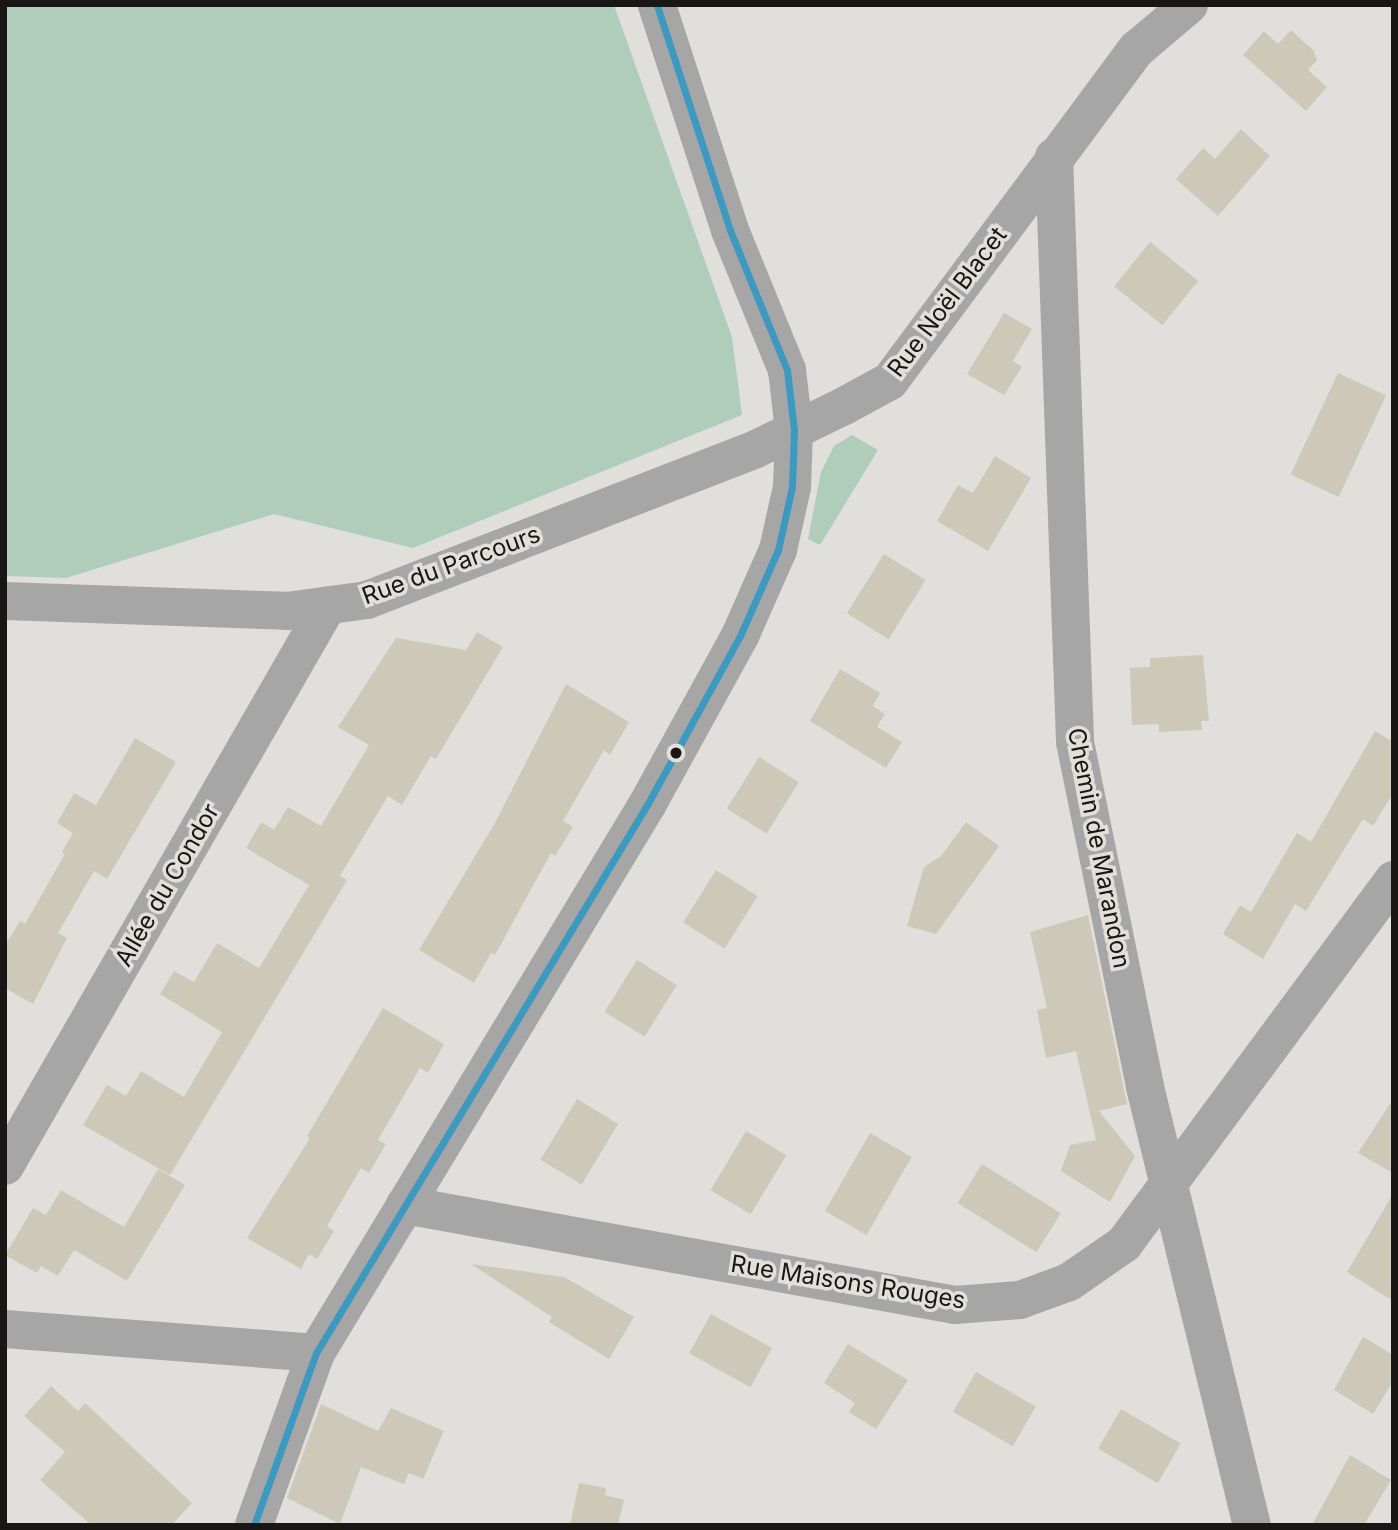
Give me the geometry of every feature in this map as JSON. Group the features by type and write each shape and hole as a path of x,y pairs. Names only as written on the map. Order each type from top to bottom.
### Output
{"street":[{"path":"254,1525 316,1353 580,920 740,636 778,550 792,487 794,430 787,370 730,230 657,5"},
{"name":"Rue Noël Blacet","path":"794,430 890,381 937,323 1054,158 1137,49 1189,5"},
{"name":"Chemin de Marandon","path":"1054,158 1075,742 1168,1185 1252,1525"},
{"name":"Rue du Parcours","path":"5,601 287,611 367,600 794,430"},
{"name":"Allée du Condor","path":"5,1166 328,605"},
{"name":"Rue Maisons Rouges","path":"405,1205 955,1305 1020,1300 1069,1282 1124,1244 1393,880"},
{"path":"5,1329 316,1353"}],"green space":[{"path":"5,5 614,5 732,337 742,415 413,548 274,514 66,578 5,576"},
{"path":"852,435 878,450 820,545 808,539 821,472 834,446"}],"building":[{"path":"1291,30 1314,51 1317,60 1308,70 1327,87 1306,111 1243,55 1264,31 1278,44"},
{"path":"1241,129 1270,156 1218,216 1176,179 1203,148 1215,159"},
{"path":"1150,242 1198,281 1162,325 1114,286"},
{"path":"1004,313 1032,329 1013,361 1022,367 1004,395 967,374"},
{"path":"1338,373 1386,395 1339,497 1291,475"},
{"path":"995,456 1031,478 988,551 937,521 958,485 973,493"},
{"path":"884,554 926,580 888,639 847,613"},
{"path":"477,632 503,647 436,759 431,756 402,805 388,796 340,876 347,880 170,1175 83,1125 107,1085 126,1096 141,1071 184,1097 222,1032 160,994 174,971 194,982 217,943 259,968 309,885 246,848 261,822 274,830 288,807 321,826 369,745 338,727 396,638 466,650"},
{"path":"1203,655 1209,721 1201,721 1202,730 1159,732 1159,724 1132,725 1130,668 1150,667 1150,658"},
{"path":"840,669 880,693 873,706 885,714 877,727 902,742 886,768 810,721"},
{"path":"566,684 629,722 610,755 604,750 563,821 573,827 555,856 551,853 495,955 491,953 474,983 419,950 496,821"},
{"path":"1375,731 1393,742 1393,793 1373,826 1363,819 1306,911 1295,904 1263,959 1223,934 1240,905 1251,912 1297,833 1311,842"},
{"path":"135,738 176,762 107,879 94,871 58,933 67,938 33,1004 5,988 5,945 20,921 25,924 65,854 62,852 73,833 57,823 74,793 96,805"},
{"path":"759,757 799,782 767,834 727,809"},
{"path":"966,822 999,846 936,934 907,926 924,867 941,856"},
{"path":"716,870 758,896 725,949 683,923"},
{"path":"1088,915 1127,1104 1099,1111 1135,1156 1110,1202 1061,1171 1070,1145 1096,1140 1076,1051 1046,1058 1037,1010 1047,1008 1030,932"},
{"path":"637,960 677,985 645,1037 605,1012"},
{"path":"383,1008 444,1044 428,1073 420,1068 378,1140 386,1144 369,1173 361,1168 327,1226 334,1231 317,1259 309,1254 301,1269 247,1238 310,1138 307,1136"},
{"path":"577,1099 618,1124 582,1185 540,1160"},
{"path":"1393,1099 1393,1173 1358,1153"},
{"path":"746,1131 786,1155 751,1214 710,1190"},
{"path":"870,1133 912,1157 867,1235 825,1211"},
{"path":"982,1164 1061,1213 1036,1252 958,1203"},
{"path":"158,1169 185,1185 127,1281 74,1250 58,1276 41,1266 37,1273 5,1255 33,1208 46,1215 61,1190 124,1227"},
{"path":"1393,1194 1393,1301 1347,1272"},
{"path":"471,1264 564,1277 634,1317 609,1359 549,1322 552,1317"},
{"path":"711,1314 772,1348 750,1387 689,1353"},
{"path":"1363,1337 1393,1355 1393,1381 1373,1414 1334,1390"},
{"path":"848,1344 908,1380 876,1429 849,1412 855,1403 824,1383"},
{"path":"976,1372 1036,1406 1013,1446 953,1412"},
{"path":"51,1386 78,1411 85,1403 192,1503 172,1525 91,1525 40,1480 65,1452 24,1416"},
{"path":"321,1404 378,1431 391,1408 444,1431 423,1479 409,1473 404,1484 361,1467 340,1524 287,1498"},
{"path":"1121,1409 1181,1444 1158,1483 1098,1449"},
{"path":"1350,1455 1391,1480 1364,1525 1312,1525"},
{"path":"579,1483 606,1488 605,1495 624,1500 618,1525 570,1525"}],"transit line":[{"path":"254,1525 316,1353 647,805 740,636 778,550 792,487 794,430 787,370 730,230 657,5"}]}
